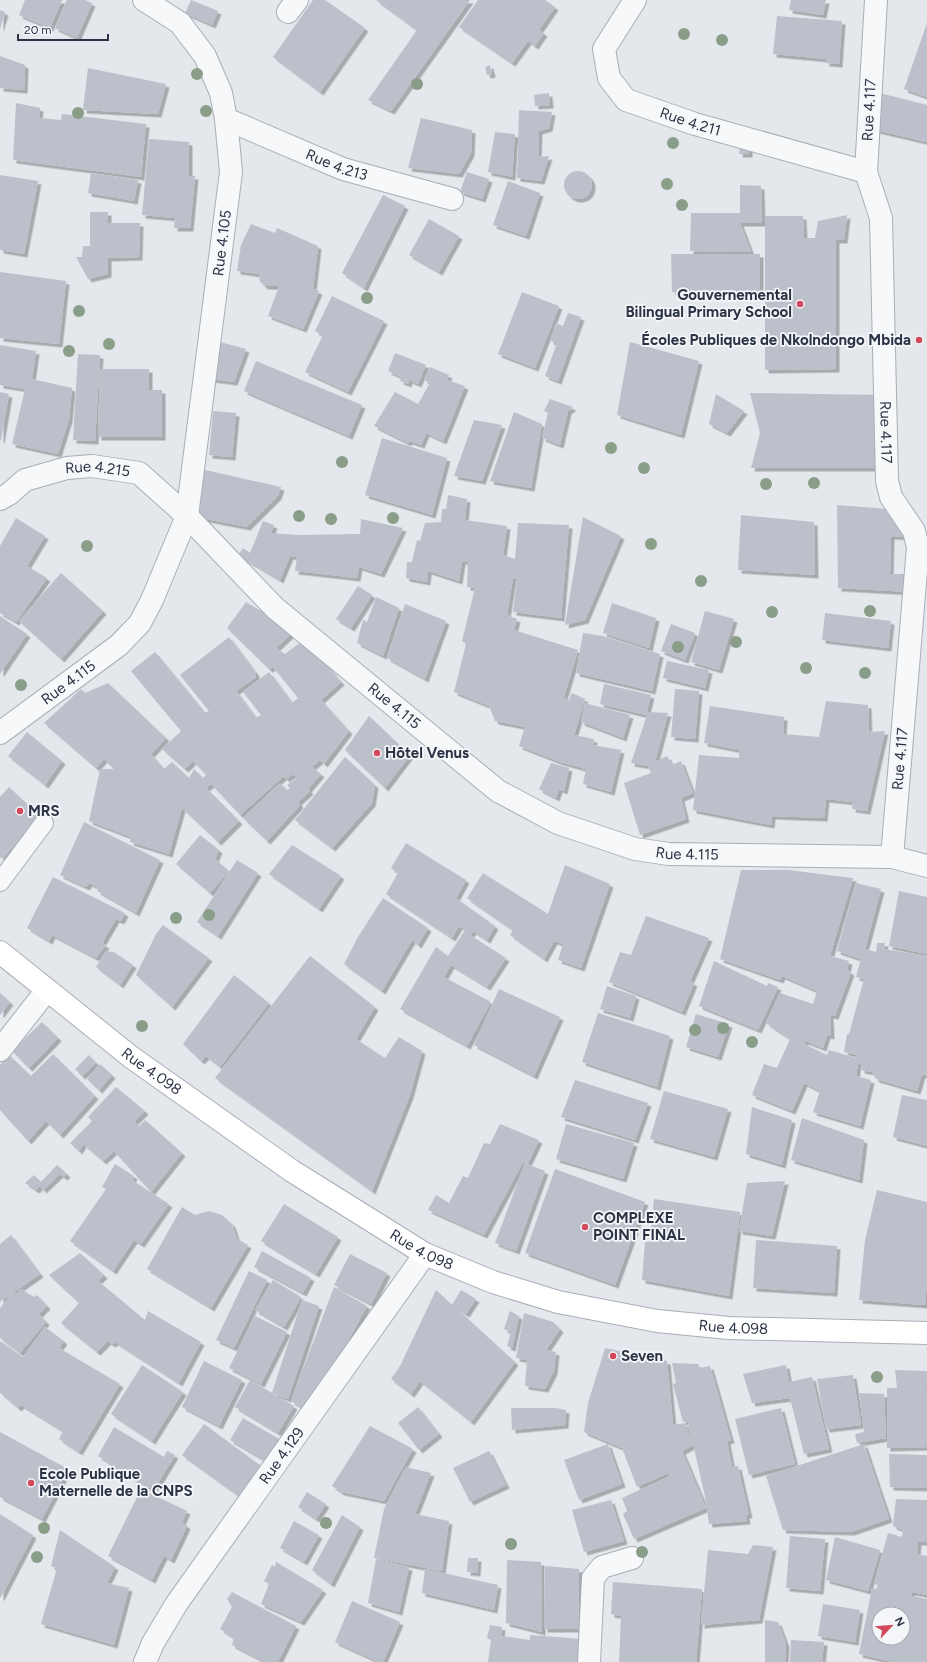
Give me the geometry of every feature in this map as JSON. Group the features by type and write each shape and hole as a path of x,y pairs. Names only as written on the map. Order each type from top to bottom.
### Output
{"main road":[{"name":"Rue 4.098","path":"0,952 131,1057 286,1167 425,1254 493,1282 558,1302 657,1321 729,1328 927,1333"}],"street":[{"name":"Rue 4.105","path":"144,0 180,24 204,56 221,93 226,119 231,172 187,516"},
{"name":"Rue 4.211","path":"635,0 604,49 609,78 626,100 695,124 866,172"},
{"name":"Rue 4.117","path":"876,0 866,172 881,218 886,480 891,497 914,531 918,547 892,857"},
{"name":"Rue 4.213","path":"226,119 343,169 452,199"},
{"name":"Rue 4.215","path":"0,499 9,494 25,480 67,468 92,466 139,473 187,516"},
{"name":"Rue 4.115","path":"0,733 118,645 140,623 152,600 187,516 275,608 498,790 558,823 635,849 669,854 892,857 927,866"},
{"path":"0,1050 47,990"},
{"name":"Rue 4.129","path":"145,1662 153,1643 177,1603 425,1254"},
{"path":"589,1662 593,1578 602,1567 632,1558"}],"lane":[{"path":"2,876 44,823"}],"building":[{"path":"25,0 62,0 50,28 19,15"},
{"path":"67,0 85,0 92,3 77,38 55,28"},
{"path":"191,0 218,11 212,25 185,13"},
{"path":"313,0 325,0 365,28 320,92 273,57"},
{"path":"376,0 470,0 391,111 368,100 417,30"},
{"path":"478,0 545,0 555,7 539,30 544,33 535,46 528,41 512,63 459,27"},
{"path":"791,0 826,0 823,15 789,10"},
{"path":"0,10 5,12 0,29"},
{"path":"777,16 842,21 839,64 826,63 826,59 773,54"},
{"path":"927,23 927,97 904,89"},
{"path":"0,56 25,65 24,90 0,88"},
{"path":"490,65 492,74 487,75 485,67"},
{"path":"88,68 166,84 158,114 83,110"},
{"path":"876,92 927,105 927,142 876,130"},
{"path":"549,93 550,105 535,106 534,95"},
{"path":"16,103 40,108 39,118 61,120 62,114 146,124 141,177 13,160"},
{"path":"519,110 552,112 549,128 539,131 538,157 549,156 541,181 517,178"},
{"path":"421,118 472,130 471,153 459,174 408,168"},
{"path":"495,132 515,134 512,177 488,172"},
{"path":"149,139 189,142 189,176 195,176 190,228 174,228 175,218 142,215"},
{"path":"740,143 749,144 749,154 739,154"},
{"path":"578,171 588,175 592,185 588,195 578,199 568,195 564,185 568,175"},
{"path":"467,172 489,179 482,199 460,192"},
{"path":"91,173 138,180 134,201 88,193"},
{"path":"0,175 38,181 24,254 0,250"},
{"path":"508,181 540,193 526,236 493,225"},
{"path":"740,185 761,186 762,223 740,223 751,252 690,251 691,213 740,213"},
{"path":"383,195 405,206 364,288 342,273"},
{"path":"90,212 108,212 108,223 140,223 139,257 108,258 108,274 88,279 76,257 82,257 83,246 90,246"},
{"name":"Gouvernemental Bilingual Primary School","path":"847,215 844,240 836,240 836,369 765,370 765,216 803,216 804,238 815,238 818,221"},
{"path":"429,219 459,236 439,272 409,255"},
{"path":"251,224 275,233 277,228 318,246 313,289 319,291 303,329 268,316 279,286 265,286 260,282 259,274 237,271 241,245"},
{"path":"671,254 760,254 760,292 672,292"},
{"path":"0,272 66,281 59,344 0,338"},
{"path":"522,292 559,306 535,368 498,354"},
{"path":"332,296 384,321 348,392 305,372 323,335 315,331"},
{"path":"568,313 581,317 558,381 545,376 557,343 550,341 556,323 563,326"},
{"path":"209,339 246,349 234,382 202,378"},
{"path":"630,342 699,361 681,435 617,415"},
{"path":"0,345 36,351 32,379 72,388 69,419 58,454 12,444 25,389 0,385"},
{"path":"395,353 426,365 418,384 409,380 408,384 400,381 401,377 388,371"},
{"path":"78,354 100,355 95,441 73,440"},
{"path":"256,361 362,405 349,436 244,391"},
{"path":"430,367 449,375 447,380 465,386 443,441 426,433 421,445 409,441 408,443 374,426 395,392 418,404 430,383 424,380"},
{"path":"100,369 149,369 149,390 162,390 162,437 98,437"},
{"path":"0,392 9,394 1,440 0,440"},
{"path":"750,393 882,395 882,468 751,468 760,433"},
{"path":"716,394 744,411 727,433 709,424"},
{"path":"550,399 573,407 568,411 560,445 542,438 548,413 544,411"},
{"path":"213,411 236,413 232,457 209,455"},
{"path":"514,412 542,424 531,488 490,481"},
{"path":"474,420 502,425 482,481 454,476"},
{"path":"382,438 447,458 432,515 365,495"},
{"path":"201,469 281,487 278,496 247,527 201,518 197,491"},
{"path":"448,495 467,499 465,520 507,526 503,555 515,559 518,523 569,525 561,618 513,612 517,579 513,578 507,615 517,619 514,630 578,650 564,697 550,693 569,700 572,693 585,699 574,735 594,739 593,745 621,750 611,792 583,784 586,769 560,762 519,746 525,727 495,721 489,706 454,692 466,644 462,641 475,588 467,587 468,562 462,561 459,581 428,571 427,582 406,578 407,562 412,562 417,540 420,541 425,523 441,522 442,509 446,509"},
{"path":"837,505 913,511 913,537 891,536 890,574 910,574 910,592 838,588"},
{"path":"741,515 814,522 815,575 738,570"},
{"path":"583,517 621,536 585,620 565,625"},
{"path":"16,518 45,536 27,566 47,578 16,622 0,613 0,546"},
{"path":"361,519 403,528 381,574 359,567 357,578 295,571 297,557 290,556 280,580 238,555 243,548 250,553 263,521 274,525 271,533 298,535 360,534"},
{"path":"61,573 103,611 61,659 19,621"},
{"path":"358,586 372,595 351,628 336,619"},
{"path":"376,597 399,608 383,656 357,643 363,620 367,622"},
{"path":"246,602 294,631 276,648 285,654 305,639 341,682 321,700 349,731 324,764 320,760 312,767 321,774 308,789 310,791 298,802 300,805 267,841 243,818 280,783 287,790 290,788 287,785 297,778 293,774 286,779 284,776 240,815 211,784 206,788 239,821 218,842 182,808 169,854 130,842 131,837 89,821 100,769 114,769 104,759 96,768 44,723 81,689 85,693 108,683 166,738 151,754 164,769 172,762 189,778 194,769 203,778 206,775 193,761 185,769 162,749 181,731 131,671 155,652 205,713 209,711 180,675 229,637 256,673 256,677 236,691 256,718 261,715 243,692 269,672 292,703 298,698 273,667 269,669 227,628"},
{"path":"612,603 656,618 649,648 603,633"},
{"path":"405,604 446,621 425,679 387,658"},
{"path":"705,611 734,619 719,670 691,662"},
{"path":"825,613 891,621 888,648 822,640"},
{"path":"0,616 27,634 0,674"},
{"path":"671,624 695,633 685,660 661,651"},
{"path":"583,633 603,636 660,654 652,691 576,673"},
{"path":"667,661 709,670 705,688 663,678"},
{"path":"604,684 651,695 646,715 600,704"},
{"path":"675,689 699,691 695,739 671,737"},
{"path":"826,701 868,705 869,732 885,731 867,811 852,809 853,802 826,799 824,818 772,816 771,825 693,810 699,755 739,758 739,750 704,743 710,706 784,717 783,734 819,737"},
{"path":"585,703 630,715 623,738 581,722"},
{"path":"648,712 668,713 655,762 667,756 672,765 681,761 693,793 681,798 686,819 640,835 624,783 651,773 648,766 631,763"},
{"name":"Hôtel Venus","path":"369,716 410,755 385,788 345,750"},
{"path":"27,732 62,761 45,785 8,756"},
{"path":"345,757 375,785 372,803 332,848 295,820"},
{"path":"551,763 569,768 564,791 559,789 556,798 539,789"},
{"path":"9,787 40,816 2,859 0,857 0,797"},
{"path":"84,822 160,860 136,913 97,891 99,888 89,883 86,887 60,875"},
{"path":"200,835 219,850 215,859 229,871 210,893 176,864"},
{"path":"406,843 466,880 456,898 495,926 487,940 473,931 470,935 506,958 487,987 451,965 444,977 491,1002 467,1046 400,1009 436,947 448,956 465,930 459,926 452,938 386,894 398,873 391,868"},
{"path":"292,845 341,876 319,909 269,874"},
{"path":"237,860 258,873 218,936 197,922"},
{"path":"565,865 610,884 581,968 558,960 563,944 554,941 544,959 510,935 513,930 467,898 483,873 548,914"},
{"path":"741,870 788,870 853,878 830,956 849,961 847,970 851,972 835,1016 830,1015 831,1036 827,1035 823,1048 805,1041 804,1044 827,1055 829,1050 856,1058 858,1055 844,1052 847,1034 849,1034 864,979 856,977 861,959 837,951 856,883 881,889 865,949 876,952 877,943 885,943 884,949 927,956 927,1076 922,1074 917,1091 876,1079 872,1072 861,1070 862,1065 858,1063 856,1076 871,1080 860,1126 813,1112 820,1091 804,1083 792,1111 752,1095 764,1064 777,1068 790,1039 766,1023 780,993 813,1004 817,991 782,976 780,980 720,959"},
{"path":"53,877 125,913 121,921 116,919 102,943 106,945 96,958 52,935 49,941 27,928"},
{"path":"899,891 927,897 927,954 889,946"},
{"path":"383,898 428,928 418,945 412,940 382,991 344,964 358,937"},
{"path":"646,916 709,938 690,981 694,983 682,1012 609,982 620,952 631,955"},
{"path":"163,925 209,958 172,1007 136,975 156,934"},
{"path":"106,951 114,952 133,965 120,985 96,967"},
{"path":"310,956 375,1007 356,1039 385,1058 399,1037 422,1051 410,1095 372,1191 215,1078"},
{"path":"714,961 767,986 768,983 778,987 758,1030 699,1006"},
{"path":"234,975 269,1003 220,1067 206,1056 201,1061 183,1044"},
{"path":"607,986 636,996 630,1018 600,1009"},
{"path":"499,989 560,1017 534,1076 474,1045"},
{"path":"0,993 10,1002 0,1015"},
{"path":"598,1013 670,1036 657,1087 582,1062"},
{"path":"696,1014 729,1024 718,1057 686,1047"},
{"path":"42,1022 58,1038 29,1068 12,1051"},
{"path":"8,1054 31,1076 53,1054 95,1096 60,1135 46,1121 28,1141 0,1110 0,1065"},
{"path":"89,1055 96,1063 82,1076 75,1069"},
{"path":"100,1064 112,1075 99,1090 87,1079"},
{"path":"575,1080 648,1103 635,1140 561,1117"},
{"path":"116,1087 145,1111 134,1122 139,1126 145,1120 182,1153 151,1192 114,1151 103,1161 83,1144 79,1151 70,1143 92,1121 88,1117"},
{"path":"664,1091 728,1109 714,1157 650,1139"},
{"path":"902,1095 927,1100 927,1146 893,1137"},
{"path":"752,1107 792,1120 782,1165 746,1154"},
{"path":"802,1118 864,1140 859,1180 791,1160"},
{"path":"500,1124 539,1140 528,1163 523,1162 484,1235 428,1210 436,1195 449,1203 463,1176 468,1178 484,1143 490,1144"},
{"path":"566,1124 634,1143 623,1179 556,1159"},
{"path":"525,1163 545,1171 516,1251 495,1243"},
{"path":"115,1164 134,1176 132,1180 169,1204 141,1244 134,1240 113,1271 70,1241 106,1189 102,1187"},
{"path":"57,1165 67,1174 64,1177 60,1174 43,1190 40,1186 36,1190 25,1183 34,1175 41,1182"},
{"name":"COMPLEXE POINT FINAL","path":"555,1169 645,1202 615,1285 525,1253"},
{"path":"785,1181 772,1236 739,1231 747,1183"},
{"path":"877,1190 927,1202 927,1282 925,1305 859,1300 865,1240"},
{"path":"654,1199 740,1212 729,1296 642,1280 645,1242 650,1242"},
{"path":"284,1204 338,1237 316,1274 261,1241"},
{"path":"182,1207 195,1215 209,1211 222,1215 232,1224 237,1239 248,1245 211,1308 147,1269"},
{"path":"11,1235 40,1274 0,1302 0,1244"},
{"path":"756,1240 837,1246 834,1293 753,1288"},
{"path":"262,1251 311,1278 303,1293 254,1267"},
{"path":"80,1253 104,1275 98,1281 145,1320 148,1311 201,1342 179,1383 115,1342 112,1344 108,1341 97,1352 61,1323 79,1303 49,1275"},
{"path":"350,1254 387,1273 371,1304 334,1285"},
{"path":"249,1271 267,1280 234,1348 216,1340"},
{"path":"273,1280 301,1297 284,1327 255,1310"},
{"path":"334,1287 367,1306 309,1412 291,1401"},
{"path":"21,1289 34,1297 37,1295 47,1306 39,1314 46,1322 20,1353 0,1338 0,1308 13,1293 16,1294"},
{"path":"436,1290 452,1305 461,1290 476,1299 466,1314 455,1307 515,1362 471,1422 420,1381 411,1394 391,1379 400,1366"},
{"path":"302,1300 319,1306 288,1399 272,1393"},
{"path":"510,1311 519,1316 512,1348 507,1346 511,1332 504,1329"},
{"path":"524,1313 553,1322 560,1329 546,1350 556,1352 554,1371 545,1389 525,1386 527,1360 516,1358"},
{"path":"255,1316 287,1332 261,1384 229,1368"},
{"path":"45,1327 64,1341 59,1348 120,1384 79,1452 59,1439 63,1431 21,1405 18,1408 0,1393 0,1341 23,1357"},
{"path":"605,1348 667,1361 673,1425 685,1423 693,1445 682,1451 706,1508 634,1539 623,1514 627,1511 622,1498 670,1476 668,1473 637,1487 622,1448 584,1432 588,1403"},
{"path":"204,1361 242,1380 219,1426 182,1407"},
{"path":"672,1363 698,1364 700,1368 710,1366 731,1440 727,1441 732,1467 738,1466 749,1515 746,1515 747,1521 709,1524 706,1501 688,1422 683,1422 673,1384 676,1383"},
{"path":"142,1365 183,1392 152,1441 111,1414"},
{"path":"786,1365 789,1382 812,1377 829,1449 804,1454 790,1398 752,1403 743,1374"},
{"path":"895,1370 927,1371 927,1386 907,1387 927,1387 927,1447 887,1448 887,1388 897,1388"},
{"path":"853,1375 861,1425 826,1429 817,1379"},
{"path":"250,1380 294,1406 278,1433 235,1407"},
{"path":"859,1393 884,1394 886,1438 857,1443 855,1434 864,1432"},
{"path":"418,1407 439,1434 419,1450 398,1423"},
{"path":"511,1408 556,1408 566,1410 565,1425 512,1430"},
{"path":"781,1408 795,1464 749,1475 735,1419"},
{"path":"243,1418 281,1440 268,1462 230,1440"},
{"path":"204,1424 268,1471 246,1501 182,1455"},
{"path":"370,1426 413,1449 384,1501 341,1492 332,1486"},
{"path":"114,1427 164,1457 167,1451 175,1455 155,1488 151,1485 149,1488 98,1456"},
{"name":"Ecole Publique Maternelle de la CNPS","path":"0,1432 68,1469 42,1519 0,1497"},
{"path":"608,1444 622,1484 579,1500 564,1460"},
{"path":"864,1444 889,1519 851,1532 783,1530 766,1476"},
{"path":"489,1451 506,1485 470,1502 453,1468"},
{"path":"889,1454 927,1455 927,1488 890,1487"},
{"path":"406,1467 431,1473 415,1514 449,1521 442,1571 374,1558 384,1509"},
{"path":"141,1489 187,1511 182,1522 187,1526 171,1560 164,1556 152,1580 108,1556"},
{"path":"307,1492 326,1504 316,1519 298,1507"},
{"path":"896,1499 927,1500 927,1542 918,1542 917,1554 927,1556 927,1595 912,1592 912,1596 927,1599 927,1662 893,1662 859,1654 872,1588 876,1589 878,1585 874,1584 888,1533 902,1537 903,1530 893,1526"},
{"path":"611,1500 624,1541 584,1552 572,1510"},
{"path":"0,1514 33,1535 1,1597 0,1597"},
{"path":"342,1515 360,1527 331,1584 312,1570"},
{"path":"294,1521 319,1535 304,1562 280,1548"},
{"path":"60,1530 115,1567 107,1583 129,1588 114,1645 41,1624 57,1568 51,1566"},
{"path":"790,1536 825,1539 820,1591 786,1588"},
{"path":"835,1537 880,1550 868,1591 826,1580"},
{"path":"753,1545 773,1547 759,1620 701,1625 708,1550 748,1554"},
{"path":"468,1558 478,1558 477,1573 467,1572"},
{"path":"376,1559 409,1567 399,1612 368,1603"},
{"path":"507,1560 541,1562 542,1632 506,1623"},
{"path":"276,1562 323,1590 301,1622 261,1604 269,1584 264,1581 272,1565 275,1567"},
{"path":"545,1566 579,1569 578,1629 544,1629"},
{"path":"425,1569 498,1585 494,1610 422,1593"},
{"path":"613,1582 702,1589 696,1662 619,1662 621,1616 611,1614"},
{"path":"232,1592 296,1626 278,1662 265,1662 232,1645 234,1638 220,1629 232,1607 227,1599"},
{"path":"352,1601 400,1622 383,1662 379,1662 335,1642"},
{"path":"823,1604 860,1610 855,1642 818,1636"},
{"path":"765,1620 778,1622 786,1644 785,1662 765,1662"},
{"path":"490,1625 502,1627 501,1636 530,1640 530,1635 582,1639 579,1662 488,1662 491,1640 487,1638"},
{"path":"791,1640 824,1642 822,1662 790,1662"}],"place":[{"name":"Gouvernemental Bilingual Primary School","path":"800,304"},
{"name":"Écoles Publiques de Nkolndongo Mbida","path":"919,340"},
{"name":"Hôtel Venus","path":"377,753"},
{"name":"MRS","path":"20,811"},
{"name":"COMPLEXE POINT FINAL","path":"585,1227"},
{"name":"Seven","path":"613,1356"},
{"name":"Ecole Publique Maternelle de la CNPS","path":"31,1483"}]}
